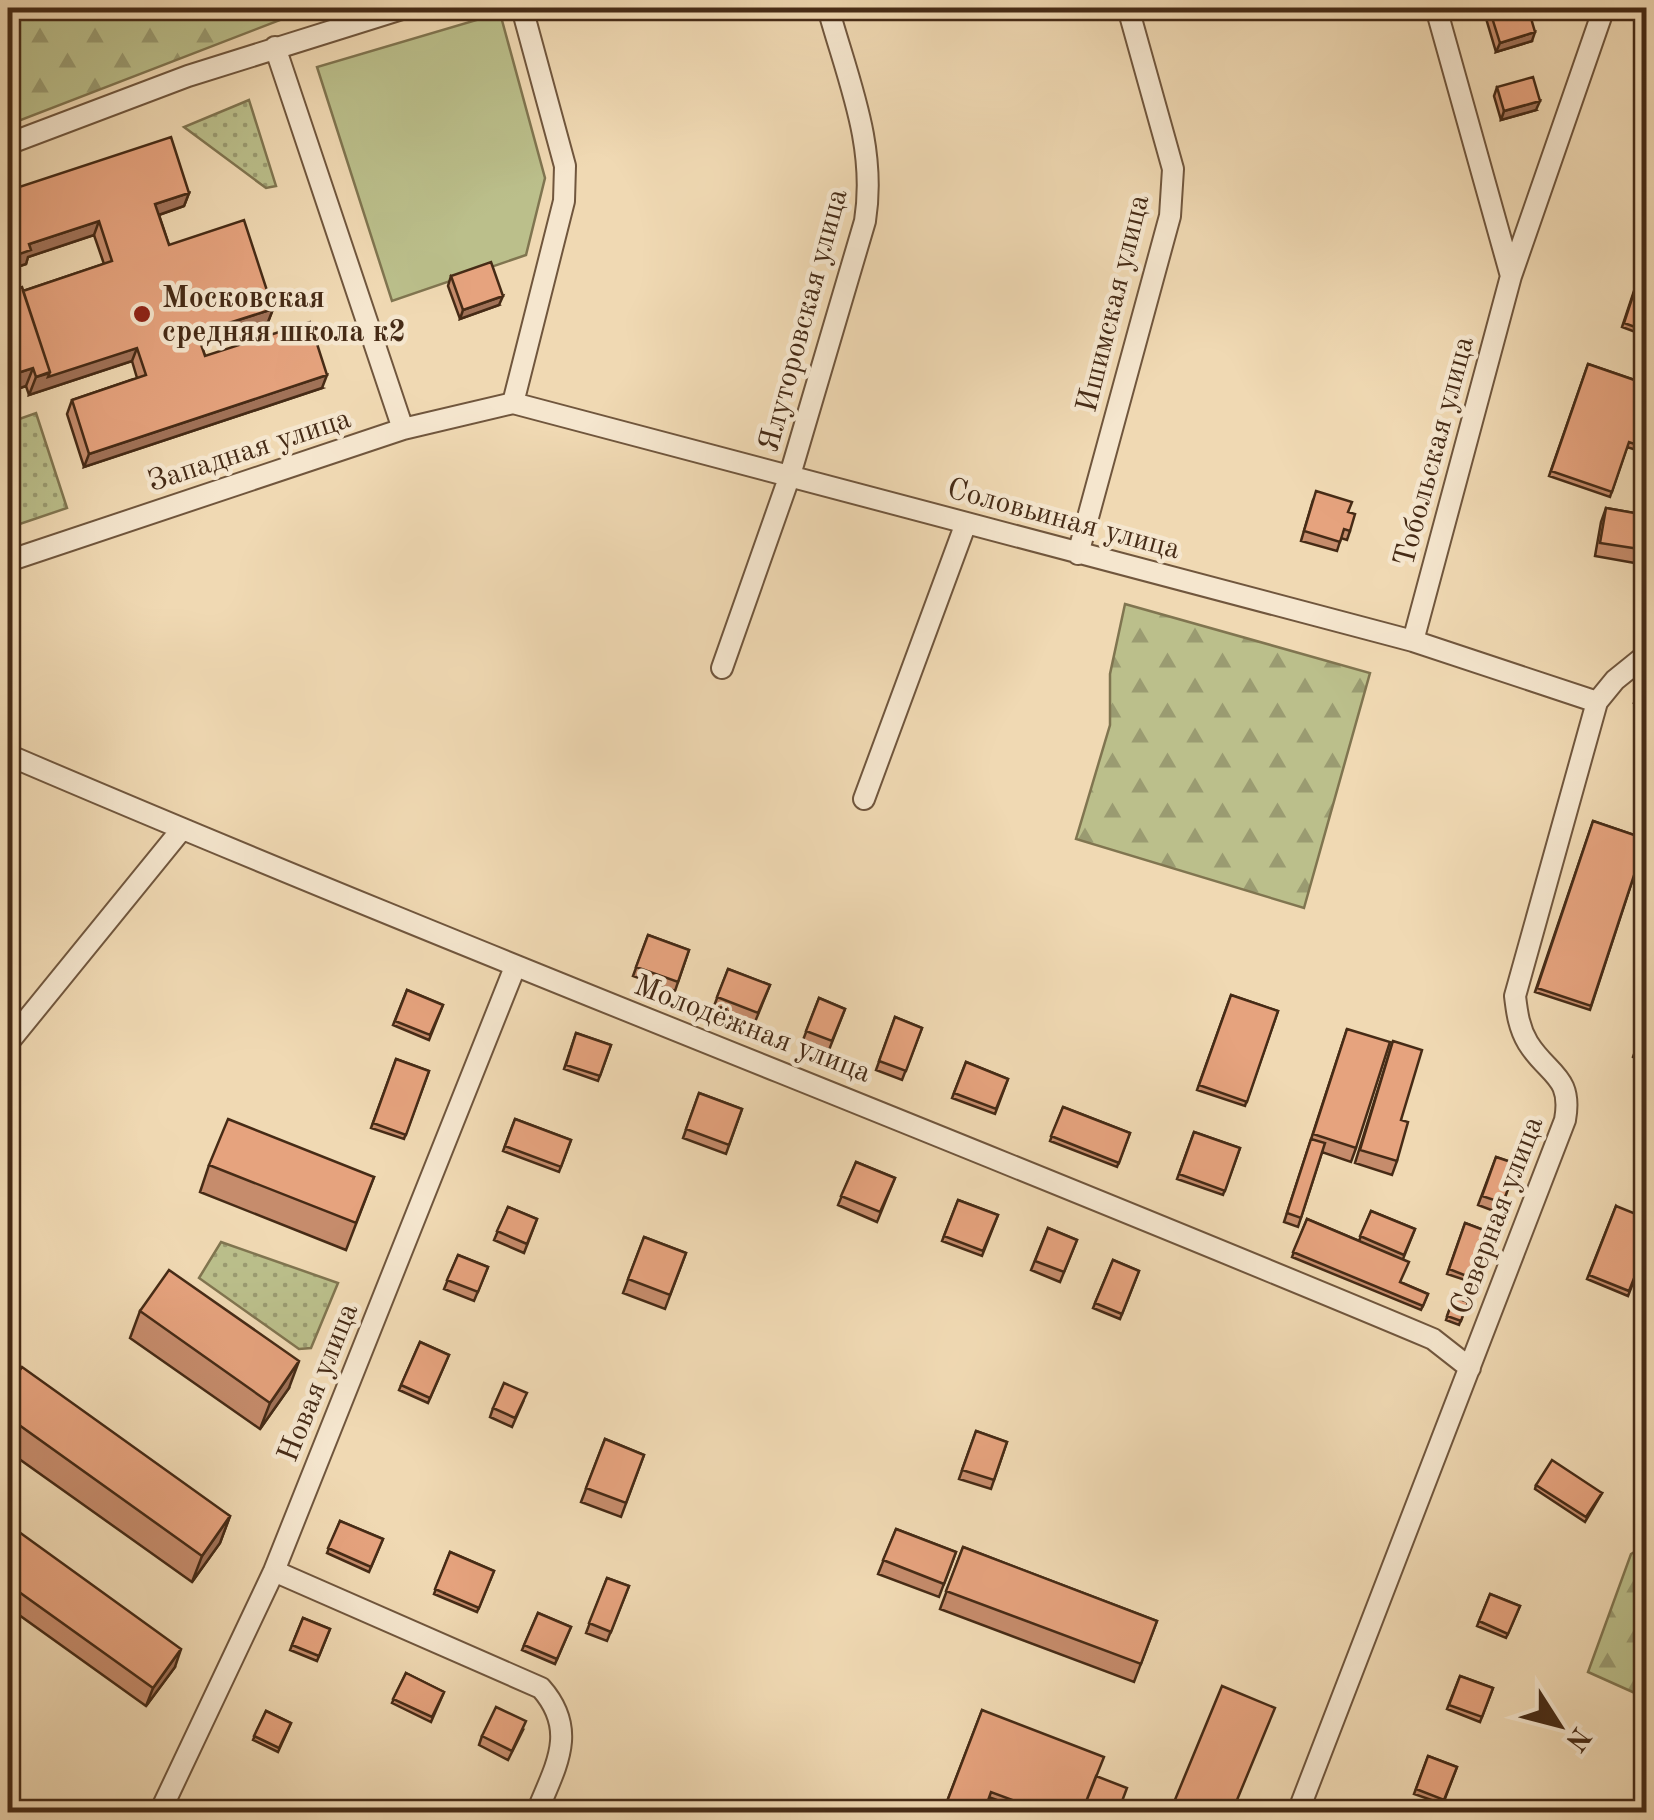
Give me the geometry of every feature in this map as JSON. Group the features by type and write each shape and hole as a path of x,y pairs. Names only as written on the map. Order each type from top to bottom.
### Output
{"street":[{"path":"8,144 275,47 406,8"},
{"path":"513,403 564,201 565,166 522,8"},
{"name":"Ялуторовская улица","path":"722,668 790,474 864,222 871,180 868,150 828,8"},
{"name":"Ишимская улица","path":"1078,554 1170,216 1173,169 1128,8"},
{"path":"1436,8 1511,276"},
{"name":"Тобольская улица","path":"1413,642 1511,276 1604,8"},
{"path":"275,47 403,429"},
{"name":"Западная улица","path":"8,561 403,429 513,403"},
{"name":"Соловьиная улица","path":"513,403 1413,642 1598,702"},
{"path":"864,798 966,523"},
{"name":"Северная улица","path":"1298,1812 1565,1120 1569,1098 1562,1081 1530,1046 1518,1024 1515,996 1598,702 1615,680 1646,655"},
{"name":"Молодёжная улица","path":"8,755 515,968 1112,1204 1433,1339 1470,1368"},
{"path":"8,1043 182,830"},
{"name":"Новая улица","path":"160,1812 274,1571 515,968"},
{"path":"274,1571 541,1688 556,1706 562,1750 537,1812"}],"green space":[{"path":"8,8 311,8 8,125"},
{"path":"500,13 545,178 526,255 392,301 317,67"},
{"path":"249,100 276,186 266,188 184,127"},
{"path":"36,413 67,508 8,528 8,423"},
{"path":"1125,604 1370,673 1304,908 1076,839 1110,725 1110,674"},
{"path":"221,1242 338,1283 311,1348 299,1349 199,1278"},
{"path":"1646,1545 1646,1698 1588,1672 1631,1554"}],"building":[{"path":"1489,8 1528,8 1535,32 1500,43"},
{"path":"1533,77 1540,101 1504,111 1497,87"},
{"name":"Московская средняя школа к2","path":"171,137 189,193 155,204 169,245 244,220 273,309 197,333 205,356 310,322 327,375 89,454 72,400 146,375 137,348 48,377 50,372 23,291 112,261 99,221 29,244 31,250 8,258 10,190"},
{"path":"1646,256 1646,331 1624,323"},
{"path":"491,262 503,296 463,310 451,276"},
{"path":"22,287 50,372 36,377 33,368 8,376 8,292"},
{"path":"1588,364 1646,384 1646,448 1629,442 1612,492 1551,471"},
{"path":"1316,491 1352,502 1348,512 1355,514 1350,531 1344,529 1340,542 1304,531"},
{"path":"1606,508 1646,515 1646,550 1600,543"},
{"path":"1646,666 1646,697 1637,694"},
{"path":"1593,821 1646,839 1591,1006 1537,988"},
{"path":"648,935 689,950 678,982 636,967"},
{"path":"728,969 770,985 758,1013 717,997"},
{"path":"407,990 443,1005 430,1035 395,1021"},
{"path":"1231,995 1278,1011 1247,1102 1199,1085"},
{"path":"819,998 845,1009 832,1041 806,1031"},
{"path":"895,1017 922,1028 906,1071 879,1061"},
{"path":"1646,1027 1646,1048 1638,1043"},
{"path":"1347,1029 1390,1042 1356,1148 1313,1134"},
{"path":"576,1033 611,1045 600,1076 566,1065"},
{"path":"1393,1041 1422,1050 1401,1120 1408,1122 1397,1161 1360,1150"},
{"path":"396,1059 429,1071 406,1135 373,1123"},
{"path":"966,1062 1008,1079 996,1109 954,1093"},
{"path":"699,1093 742,1109 729,1145 686,1129"},
{"path":"1063,1107 1130,1133 1119,1163 1051,1136"},
{"path":"228,1119 374,1177 356,1223 209,1165"},
{"path":"515,1119 571,1140 561,1167 505,1146"},
{"path":"1194,1132 1240,1148 1225,1191 1179,1174"},
{"path":"1311,1139 1325,1143 1301,1218 1287,1213"},
{"path":"1496,1157 1517,1164 1503,1203 1482,1196"},
{"path":"856,1162 895,1178 880,1212 841,1196"},
{"path":"958,1200 998,1215 983,1251 944,1236"},
{"path":"1616,1206 1646,1218 1646,1248 1629,1291 1589,1275"},
{"path":"508,1207 537,1219 527,1244 497,1231"},
{"path":"1371,1211 1415,1229 1404,1255 1360,1236"},
{"path":"1307,1219 1409,1262 1400,1282 1428,1294 1423,1306 1293,1252"},
{"path":"1465,1223 1489,1232 1472,1278 1449,1269"},
{"path":"1048,1228 1077,1240 1064,1272 1035,1261"},
{"path":"644,1237 686,1253 670,1295 628,1279"},
{"path":"458,1255 488,1267 478,1292 447,1280"},
{"path":"1113,1260 1139,1271 1122,1314 1095,1303"},
{"path":"169,1270 299,1361 270,1403 140,1311"},
{"path":"1454,1297 1468,1302 1461,1321 1447,1316"},
{"path":"420,1342 449,1355 430,1398 401,1385"},
{"path":"22,1367 230,1516 202,1556 8,1417 8,1387"},
{"path":"504,1383 527,1393 515,1418 493,1408"},
{"path":"976,1431 1007,1442 994,1480 962,1470"},
{"path":"605,1439 644,1455 626,1503 586,1488"},
{"path":"1552,1460 1602,1493 1586,1517 1536,1485"},
{"path":"340,1521 383,1539 371,1567 328,1548"},
{"path":"8,1524 181,1649 153,1688 8,1584"},
{"path":"896,1529 956,1552 944,1584 883,1560"},
{"path":"963,1547 1157,1621 1141,1664 946,1591"},
{"path":"450,1552 494,1571 479,1608 435,1589"},
{"path":"607,1578 629,1586 611,1632 589,1623"},
{"path":"1490,1594 1520,1606 1508,1634 1479,1621"},
{"path":"538,1613 571,1627 557,1659 524,1645"},
{"path":"303,1618 330,1629 319,1656 292,1645"},
{"path":"406,1673 444,1692 432,1717 393,1699"},
{"path":"1460,1676 1493,1688 1482,1717 1449,1705"},
{"path":"1222,1686 1275,1708 1232,1812 1185,1812 1172,1807"},
{"path":"496,1707 526,1721 512,1751 482,1736"},
{"path":"982,1710 1104,1757 1082,1812 1044,1812 991,1792 984,1812 948,1799"},
{"path":"266,1711 291,1723 279,1748 254,1736"},
{"path":"1428,1756 1457,1767 1444,1800 1416,1789"},
{"path":"1096,1776 1127,1788 1118,1812 1082,1812"},
{"path":"228,1802 253,1812 224,1812"}],"place":[{"name":"Московская средняя школа к2","path":"142,314"}]}
